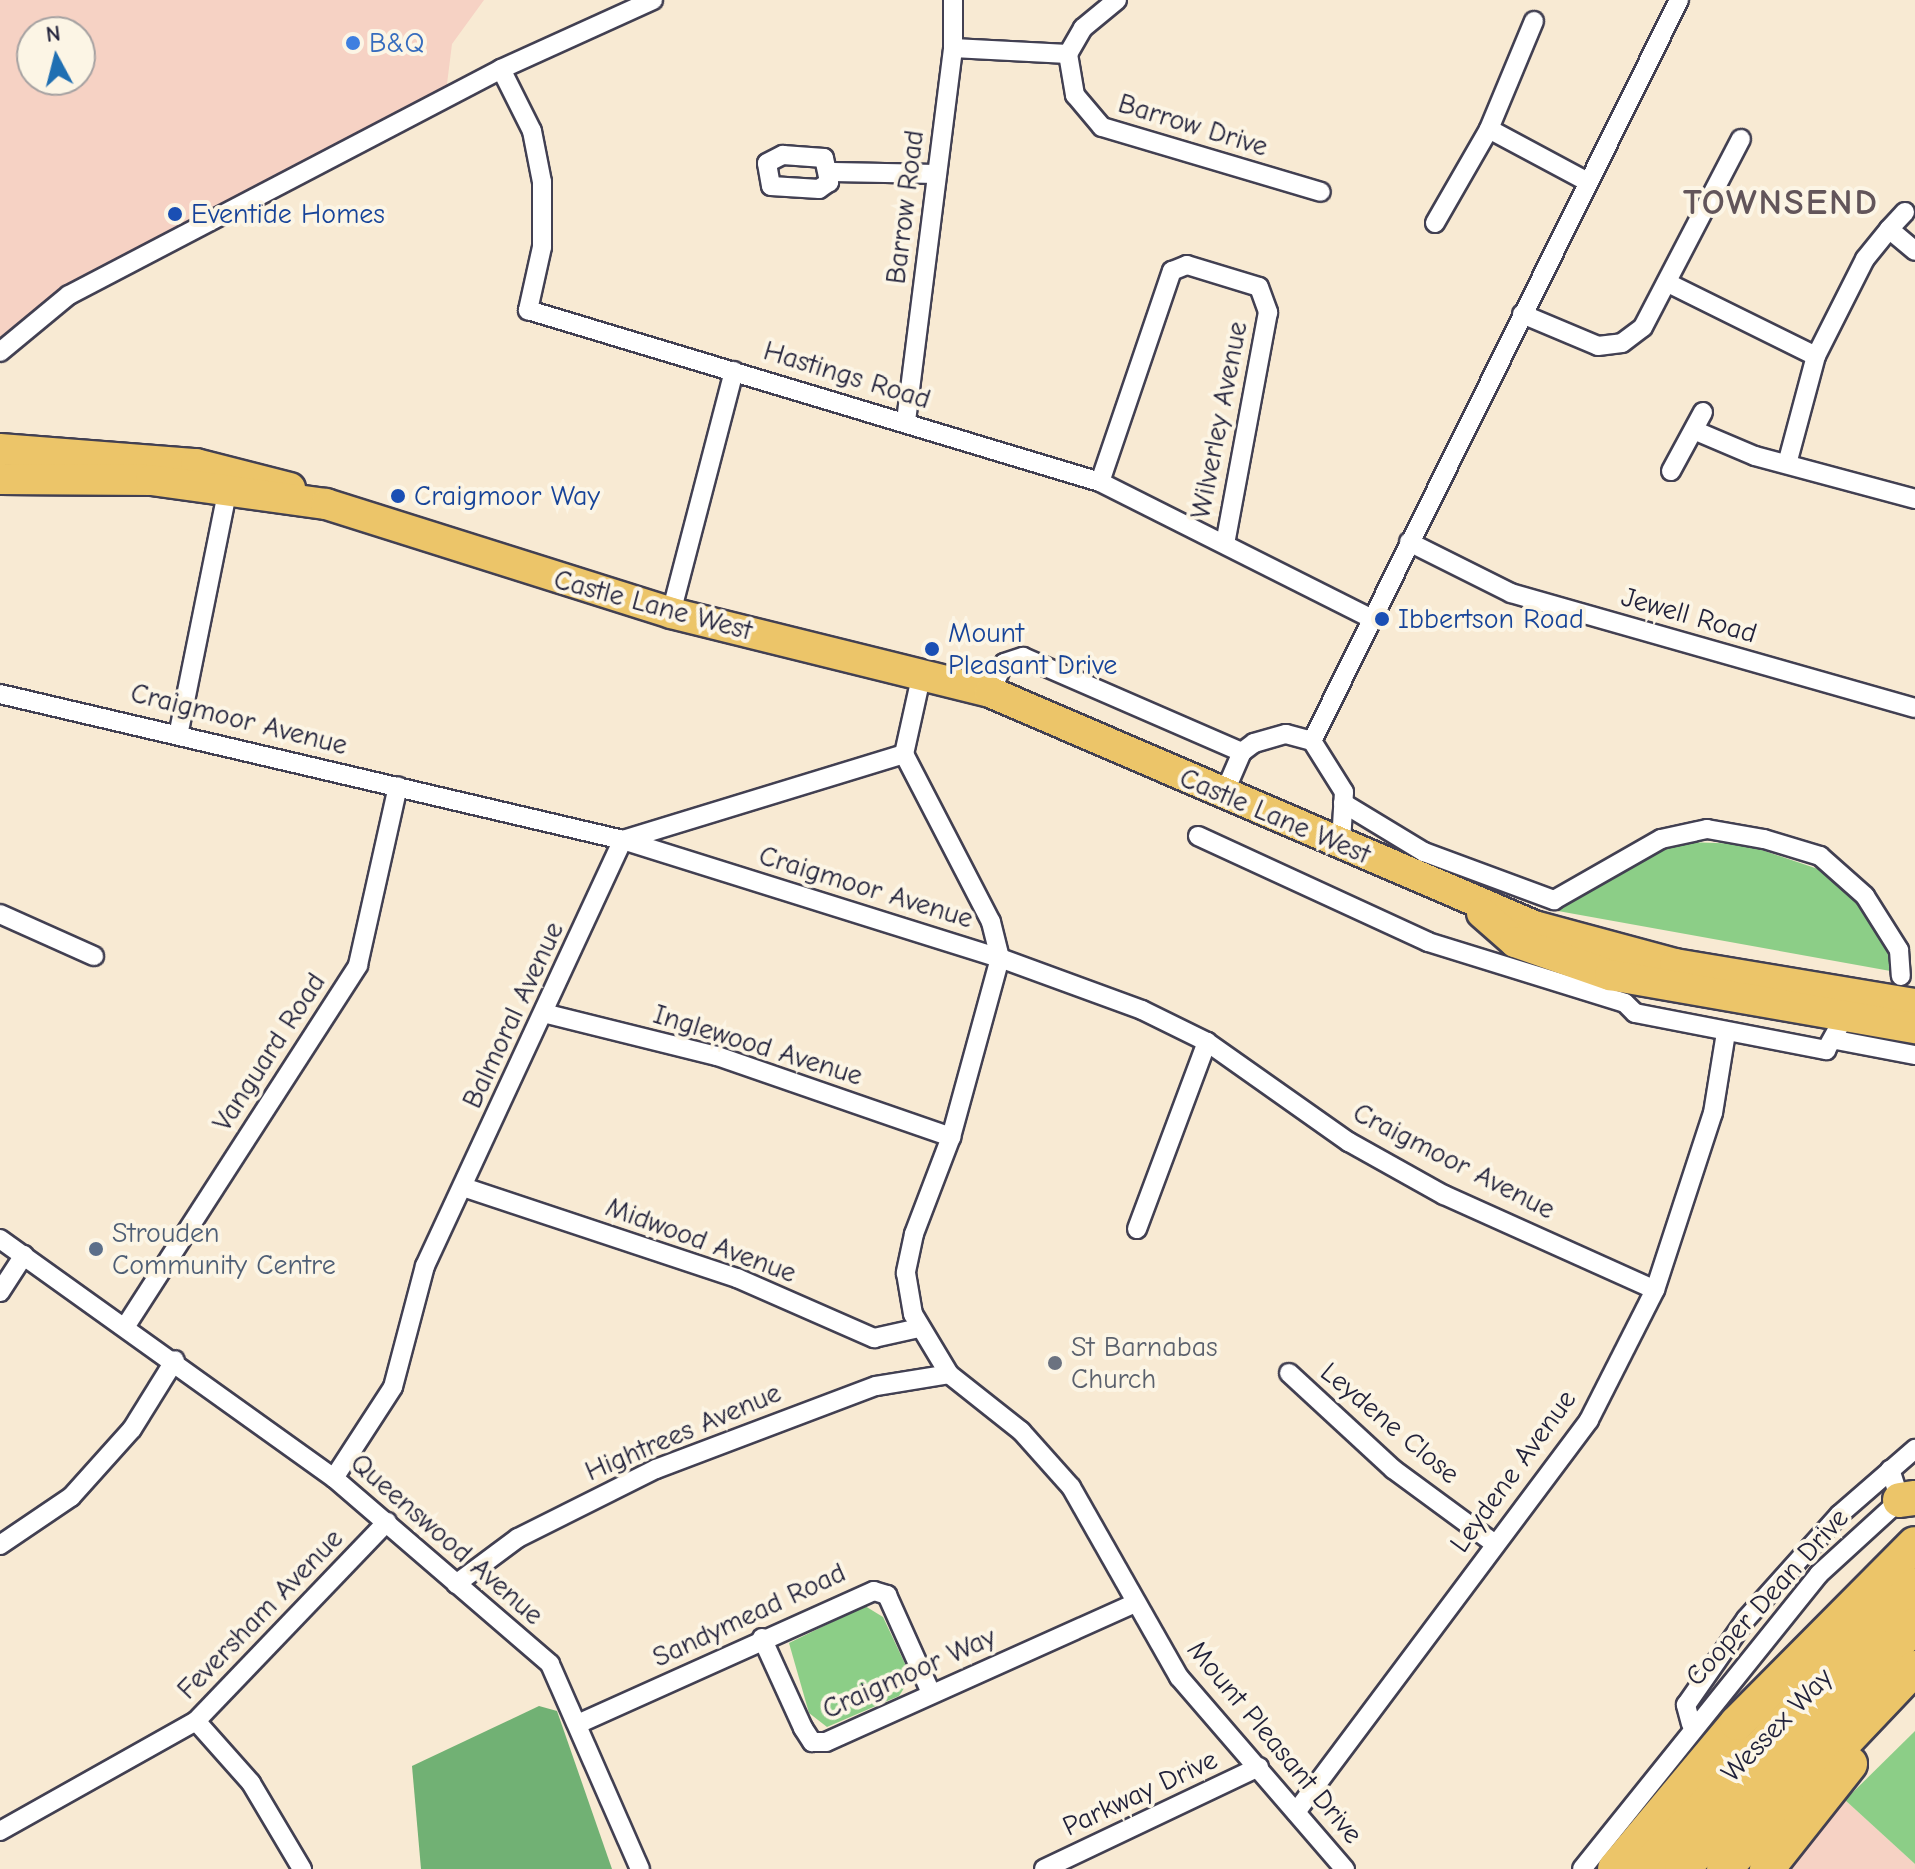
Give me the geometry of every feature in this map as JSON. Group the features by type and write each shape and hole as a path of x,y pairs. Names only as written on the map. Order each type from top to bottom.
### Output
{"highway":[{"path":"1615,1869 1737,1723 1915,1544"},
{"name":"Wessex Way","path":"1644,1869 1915,1585"},
{"name":"Wessex Way","path":"1682,1869 1915,1625"},
{"path":"1724,1869 1915,1668"},
{"path":"1767,1869 1915,1687"}],"main road":[{"name":"Castle Lane West","path":"0,449 196,464 286,486 319,503 671,613 990,692 1156,767 1226,789 1472,904 1534,926 1675,964 1915,1004"},
{"name":"Castle Lane West","path":"0,479 151,480 227,493 319,503"},
{"name":"Castle Lane West","path":"1472,904 1515,942 1626,991 1840,1028 1915,1028"},
{"path":"1675,964 1713,983 1833,1003 1840,1028"}],"street":[{"path":"0,352 69,295 501,69 653,0"},
{"name":"Barrow Road","path":"906,421 953,48 953,0"},
{"path":"953,48 1068,54 1083,28 1117,0"},
{"path":"1312,741 1370,618 1679,0"},
{"path":"1435,223 1489,129 1534,21"},
{"name":"Barrow Drive","path":"1068,54 1075,95 1102,127 1321,192"},
{"name":"Hastings Road","path":"501,69 532,131 542,182 542,247 528,310 906,421 1100,482 1370,618"},
{"path":"1489,129 1588,182"},
{"path":"1522,314 1598,346 1622,343 1643,327 1741,139"},
{"path":"833,172 937,174"},
{"path":"1787,464 1816,356 1865,259 1905,212"},
{"path":"1889,229 1915,251"},
{"name":"Wilverley Avenue","path":"1100,482 1172,271 1187,265 1259,287 1268,312 1225,543"},
{"path":"1668,283 1816,356"},
{"path":"671,613 734,371"},
{"path":"1671,471 1696,431 1703,412"},
{"path":"1696,431 1787,464 1915,499"},
{"path":"179,731 227,493"},
{"name":"Jewell Road","path":"1409,542 1511,593 1915,708"},
{"name":"Castle Lane West","path":"990,692 1004,663 1023,657 1242,752"},
{"path":"922,673 904,754 991,922 1000,958"},
{"name":"Craigmoor Avenue","path":"0,694 179,731 623,840 1000,958 1142,1010 1207,1042 1376,1157 1655,1290"},
{"path":"1226,789 1242,752 1286,734 1312,741 1338,774 1343,803 1341,842"},
{"path":"623,840 904,754"},
{"name":"Vanguard Road","path":"127,1324 358,965 398,786"},
{"name":"Castle Lane West","path":"1343,803 1424,852 1554,900"},
{"path":"1534,926 1554,900 1661,839 1707,829 1764,839 1820,856 1865,896 1899,950 1901,976"},
{"name":"Castle Lane West","path":"1198,836 1428,942 1626,991 1635,1013 1826,1050 1840,1028 1915,1055"},
{"name":"Balmoral Avenue","path":"334,1478 393,1387 417,1287 547,1014 623,840"},
{"path":"0,914 94,956"},
{"name":"Mount Pleasant Drive","path":"1000,958 951,1137 906,1273 919,1328 949,1374 1021,1431 1071,1487 1133,1604 1179,1677 1345,1869"},
{"name":"Inglewood Avenue","path":"547,1014 717,1056 951,1137"},
{"name":"Leydene Avenue","path":"1296,1812 1589,1420 1655,1290 1713,1113 1726,1033"},
{"path":"1137,1229 1207,1042"},
{"name":"Midwood Avenue","path":"463,1187 737,1278 874,1338 919,1328"},
{"name":"Queenswood Avenue","path":"0,1239 127,1324 334,1478 550,1664 580,1723 640,1869"},
{"path":"0,1292 24,1255"},
{"path":"0,1545 71,1497 132,1429 175,1360"},
{"name":"Leydene Close","path":"1289,1373 1393,1469 1495,1544"},
{"name":"Hightrees Avenue","path":"456,1584 518,1538 656,1469 876,1386 949,1374"},
{"name":"Cooper Dean Drive","path":"1582,1869 1691,1724 1819,1574 1902,1489 1915,1449"},
{"name":"Cooper Dean Drive","path":"1691,1724 1686,1705 1746,1619 1902,1489"},
{"name":"Feversham Avenue","path":"0,1831 196,1721 387,1522"},
{"name":"Sandymead Road","path":"580,1723 762,1638 879,1591 931,1693"},
{"name":"Craigmoor Way","path":"762,1638 812,1742 826,1742 1133,1604"},
{"path":"196,1721 251,1783 302,1869"},
{"name":"Parkway Drive","path":"1044,1869 1259,1767"}],"shaded area":[{"path":"0,0 484,0 452,44 445,100 70,295 0,352"},
{"path":"1845,1800 1915,1864 1915,1869 1775,1869"}],"green space":[{"path":"1687,842 1744,844 1827,872 1882,931 1896,972 1558,911 1639,859"},
{"path":"865,1606 883,1617 908,1670 906,1685 899,1696 827,1727 809,1713 789,1643"},
{"path":"539,1706 557,1711 612,1869 421,1869 412,1766"},
{"path":"1915,1731 1915,1864 1845,1800"}],"place":[{"name":"B&Q","path":"353,43"},
{"name":"Eventide Homes","path":"175,214"},
{"name":"Craigmoor Way","path":"398,496"},
{"name":"Ibbertson Road","path":"1382,619"},
{"name":"Mount Pleasant Drive","path":"932,649"},
{"name":"Strouden Community Centre","path":"96,1249"},
{"name":"St Barnabas Church","path":"1055,1363"}],"district":[{"name":"TOWNSEND","path":"1781,203"}]}
